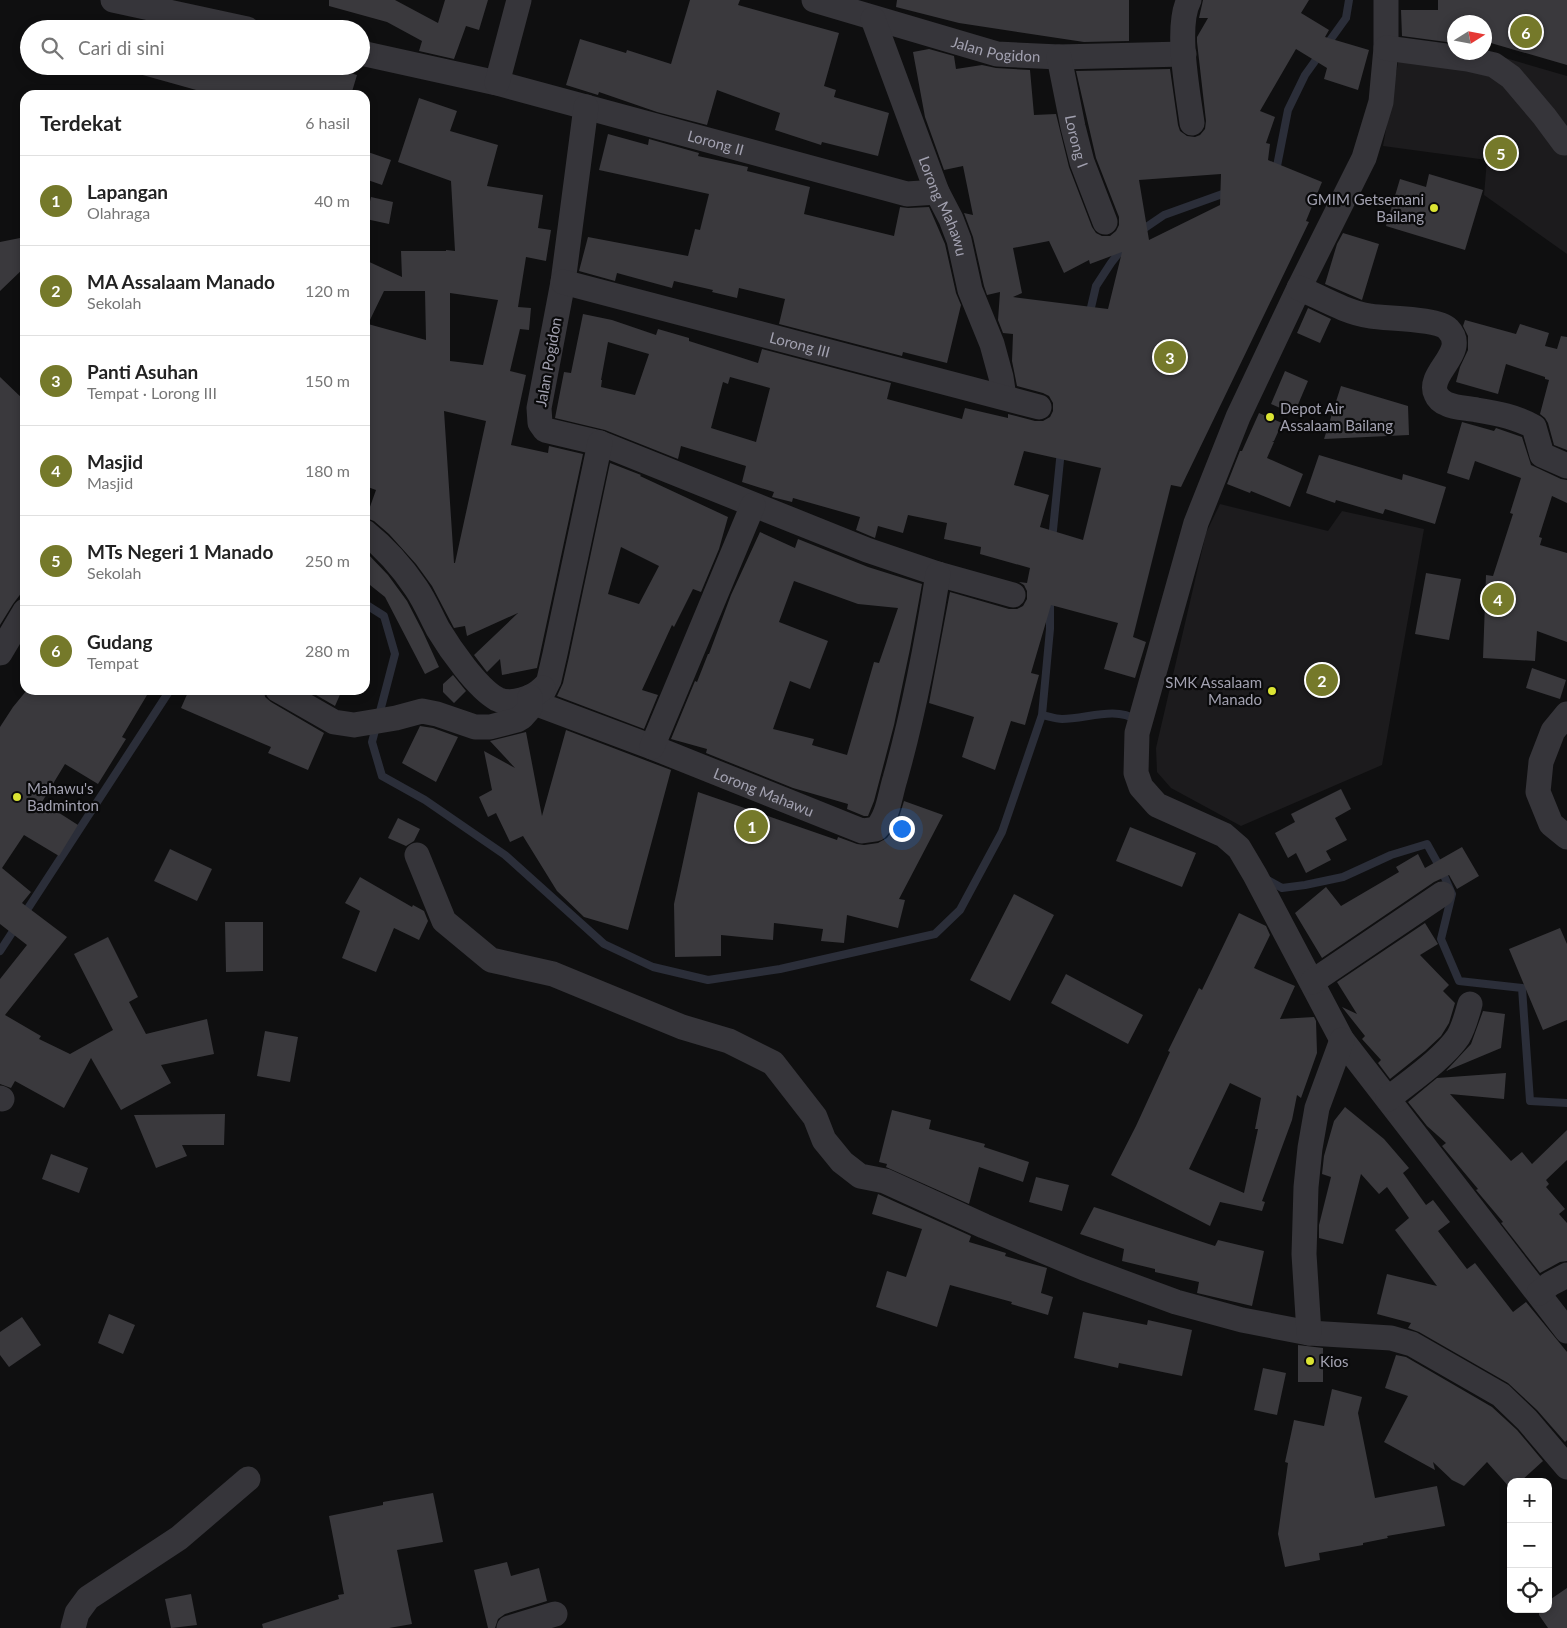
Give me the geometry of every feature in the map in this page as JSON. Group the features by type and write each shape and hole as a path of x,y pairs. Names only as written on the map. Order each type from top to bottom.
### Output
{"street":[{"path":"114,0 206,20"},
{"path":"497,83 519,0"},
{"name":"Jalan Pogidon","path":"814,0 997,54 1059,57 1184,54"},
{"path":"1189,0 1183,22 1184,54 1192,124"},
{"path":"1386,0 1386,48 1382,102 1364,158 1238,417 1196,523 1137,733 1136,773 1141,787 1157,805 1224,835 1239,848 1251,867 1342,1040 1567,1330"},
{"name":"Lorong Mahawu","path":"873,18 937,192 959,240 970,290 992,344 1002,377 1004,397"},
{"path":"1386,48 1468,59 1494,65 1511,78 1544,116 1564,143"},
{"name":"Lorong II","path":"370,55 497,83 907,194 937,192"},
{"name":"Lorong I","path":"1059,57 1082,162 1105,222"},
{"name":"Jalan Pogidon","path":"586,107 563,282 539,408 540,423 545,430 600,443"},
{"name":"Lorong III","path":"563,282 1039,407"},
{"path":"1300,288 1342,308 1368,316 1440,324 1448,329 1453,340 1453,352 1436,381 1434,391 1438,398 1448,405 1492,412 1526,422 1534,427 1542,455 1567,466"},
{"path":"287,695 334,722 346,725 377,722 422,711 475,727 490,727 522,717 530,708 537,692 549,680 600,443 867,550 938,574 1013,595"},
{"path":"652,747 753,505"},
{"path":"370,536 385,548 417,589 455,656 488,692 499,700 523,700 537,692"},
{"name":"Lorong Mahawu","path":"537,692 540,705 862,830 876,828 884,818 905,743 923,662 938,574"},
{"path":"2,644 20,618"},
{"path":"1567,714 1553,731 1541,762 1538,792 1551,824 1567,837"},
{"path":"417,854 444,922 492,960 553,974 682,1027 728,1041 773,1063 815,1117 824,1140 842,1162 860,1176 885,1181 984,1226 1084,1268 1176,1302 1242,1320 1310,1333 1392,1338 1412,1344 1501,1394 1567,1467"},
{"path":"1312,982 1442,894"},
{"path":"1388,1099 1434,1061 1454,1041 1459,1035 1470,1004"},
{"path":"1310,1333 1304,1254 1306,1187 1310,1148 1318,1108 1342,1040"},
{"path":"1539,1293 1550,1284 1567,1275"},
{"path":"72,1628 77,1613 88,1598 179,1538 248,1479"},
{"path":"508,1628 555,1614"}],"shaded area":[{"path":"1401,46 1447,49 1447,60 1492,60 1492,54 1567,76 1567,254 1484,195 1487,160 1383,146"},
{"path":"1220,504 1328,531 1342,511 1424,529 1382,765 1241,826 1171,788 1157,772 1156,748 1206,533"}],"building":[{"path":"329,0 395,0 438,23 445,0 488,0 479,30 466,26 454,59 419,51 422,41 387,22 329,6"},
{"path":"690,0 740,0 738,5 839,33 824,86 836,90 834,97 889,113 878,156 822,142 821,145 775,130 780,113 717,90 707,125 657,112 599,92 598,95 566,85 580,39 626,53 627,50 671,64"},
{"path":"897,0 1129,0 1129,41 1084,42 959,23 896,7"},
{"path":"1203,0 1309,0 1301,13 1329,30 1325,37 1369,50 1358,90 1324,79 1327,68 1296,49 1260,111 1275,117 1266,143 1270,144 1268,160 1322,182 1306,221 1309,222 1181,487 1171,485 1133,637 1146,642 1135,678 1104,669 1118,623 1051,605 1031,673 1039,675 1025,725 1011,721 995,770 962,757 974,717 929,703 950,592 1009,609 1017,609 1023,606 1027,599 1027,591 1024,585 1019,582 1027,583 1030,568 980,554 981,547 944,539 947,523 908,515 903,533 878,526 875,538 856,530 860,517 793,498 792,502 772,497 774,492 742,482 746,466 681,446 678,459 605,430 555,418 564,372 571,373 583,314 612,320 656,335 658,329 758,363 762,349 891,383 887,399 962,419 965,408 1008,418 1008,414 1035,421 1043,421 1050,417 1053,411 1053,403 1049,396 1043,393 1017,386 1012,361 1013,334 1003,333 998,320 1000,292 987,295 973,237 964,213 973,215 963,166 944,170 925,117 913,52 929,49 954,56 956,69 982,65 996,68 1030,70 1034,115 1056,114 1069,167 1092,227 1096,233 1102,236 1110,236 1119,225 1119,217 1096,158 1076,71 1170,69 1180,131 1187,136 1195,137 1200,135 1205,129 1206,121 1197,37 1208,18 1199,18","holes":["1221,174 1220,205 1149,240 1139,180","1049,241 1064,273 1089,260 1090,264 1122,252 1108,309 1013,297 1022,293 1013,248","608,342 649,354 635,395 601,387","730,377 770,388 756,442 711,428 723,382 728,384","1024,451 1101,468 1083,540 1040,527 1049,495 1014,485"]},
{"path":"1438,0 1567,0 1567,65 1492,43 1492,15 1447,15 1447,42 1402,36 1401,10 1438,10"},
{"path":"143,75 357,75 352,90 196,90"},
{"path":"419,98 457,111 450,131 498,145 487,186 543,195 538,228 551,230 546,261 526,257 518,307 531,308 529,330 520,329 510,371 526,375 511,445 548,453 549,446 583,454 537,668 502,675 500,659 487,672 474,655 518,613 467,636 465,626 454,628 432,586 416,564 389,534 370,520 370,507 376,490 370,488 370,325 426,340 425,291 384,291 370,320 370,262 402,277 401,251 455,251 451,181 398,162","holes":["450,293 498,300 483,365 450,361","444,411 486,421 455,563 454,563"]},
{"path":"608,134 648,145 649,139 699,153 698,156 748,167 747,171 810,187 804,214 894,236 900,207 929,207 945,244 956,293 961,305 947,363 903,352 902,356 779,324 785,299 739,288 737,298 674,281 672,288 617,273 615,281 579,271 588,237 688,256 695,229 700,230 709,194 599,170"},
{"path":"370,153 391,160 382,185 370,181"},
{"name":"GMIM Getsemani Bailang","path":"1429,174 1483,190 1465,250 1386,226 1400,179 1426,187"},
{"path":"371,197 393,202 389,224 370,220"},
{"path":"1343,233 1379,244 1362,300 1325,284 1337,244"},
{"path":"20,238 20,272 0,291 0,242"},
{"path":"1308,308 1331,319 1320,343 1297,333"},
{"path":"1465,320 1516,334 1520,324 1549,333 1545,346 1557,349 1561,336 1567,337 1567,450 1554,445 1548,423 1540,414 1549,380 1545,379 1545,377 1506,364 1498,394 1456,382 1460,367 1468,350 1468,336 1463,326"},
{"path":"1285,371 1308,381 1294,414 1271,404"},
{"path":"0,377 20,396 20,595 0,625"},
{"path":"1341,386 1408,406 1409,435 1324,439"},
{"path":"1259,413 1282,423 1274,441 1272,441 1274,442 1267,458 1303,474 1290,507 1251,491 1250,493 1227,484 1240,451 1242,451"},
{"path":"1462,422 1494,431 1496,428 1522,437 1531,465 1567,480 1567,503 1552,496 1539,537 1542,538 1540,545 1567,553 1567,642 1537,631 1535,661 1483,658 1486,575 1493,576 1513,514 1510,513 1521,478 1475,461 1469,480 1447,473"},
{"path":"1319,455 1402,480 1403,474 1446,487 1435,524 1385,509 1383,514 1336,500 1335,503 1306,493"},
{"path":"610,463 641,475 728,517 719,549 701,592 693,589 674,627 672,625 642,690 658,695 644,729 557,696 563,683","holes":["621,547 659,566 639,604 608,594"]},
{"path":"760,532 795,548 798,539 868,567 922,584 894,725 874,801 868,816 847,809 848,804 793,788 706,753 707,749 671,739 695,681 697,682 709,654 731,595","holes":["794,581 858,604 898,608 879,663 874,662 847,755 812,745 814,739 773,729 790,681 810,689 828,641 779,622"]},
{"path":"370,556 388,575 407,601 439,667 425,674 385,597 370,585"},
{"path":"1426,573 1461,579 1449,640 1415,634"},
{"path":"1532,668 1566,680 1560,699 1526,688"},
{"path":"453,675 466,691 454,703 443,692 443,684"},
{"path":"23,695 147,695 122,737 126,739 98,784 65,764 42,802 78,825 59,856 24,835 2,868 31,892 22,903 67,937 5,1015 41,1036 39,1039 70,1054 113,1030 74,954 108,937 138,997 129,1002 146,1034 207,1019 214,1054 161,1065 171,1083 121,1110 91,1058 64,1108 15,1081 11,1088 0,1084 0,979 27,945 0,924 0,727"},
{"path":"187,695 265,695 271,702 324,733 308,770 268,753 271,747 181,708"},
{"path":"316,695 340,695 335,706"},
{"path":"420,726 433,728 458,737 436,782 402,763"},
{"path":"566,730 671,770 628,930 584,917 557,891 523,836 510,842 496,813 488,817 479,797 492,790 484,751 515,768 490,741 526,732 542,816"},
{"path":"1341,789 1351,809 1335,818 1347,840 1326,851 1331,860 1306,873 1296,853 1288,858 1275,833 1295,822 1291,814"},
{"path":"698,792 837,840 838,837 864,845 878,843 887,838 897,824 904,801 943,815 899,899 905,900 898,928 847,915 844,943 821,941 823,929 774,923 773,940 721,935 721,956 675,957 674,904"},
{"path":"398,818 420,829 414,841 406,846 388,838"},
{"path":"1130,827 1196,853 1182,887 1116,861"},
{"path":"1462,847 1479,876 1457,889 1449,875 1434,882 1322,958 1295,913 1326,887 1341,906 1399,872 1396,867 1418,854 1425,868"},
{"path":"170,849 212,869 197,901 154,881"},
{"path":"360,877 412,907 413,905 424,911 428,921 419,940 394,928 376,972 342,958 360,911 345,903"},
{"path":"1014,894 1054,915 1010,1001 970,980"},
{"path":"1239,913 1266,926 1270,935 1254,968 1295,986 1280,1019 1314,1017 1316,1021 1317,1053 1301,1098 1297,1095 1292,1120 1262,1201 1265,1202 1262,1211 1220,1202 1210,1226 1111,1175 1136,1126 1170,1052 1168,1051 1199,988 1202,990","holes":["1230,1083 1261,1098 1255,1129 1258,1129 1244,1193 1189,1169"]},
{"path":"225,922 263,922 263,971 226,972"},
{"path":"1425,923 1438,944 1420,955 1449,985 1443,991 1455,1003 1449,1023 1441,1036 1390,1079 1378,1063 1381,1060 1362,1039 1365,1036 1342,1007 1357,1014 1337,982"},
{"path":"1560,928 1567,944 1567,1020 1543,1030 1509,949"},
{"path":"1066,974 1143,1015 1128,1044 1051,1003"},
{"path":"1483,1011 1505,1014 1501,1048 1446,1071 1471,1044"},
{"path":"265,1031 298,1037 290,1082 257,1076"},
{"path":"1506,1073 1504,1099 1450,1094 1511,1161 1522,1152 1532,1164 1567,1130 1567,1160 1546,1180 1549,1184 1546,1187 1565,1209 1559,1214 1567,1223 1567,1261 1560,1262 1540,1273 1501,1223 1503,1222 1476,1190 1478,1189 1442,1146 1446,1143 1427,1126 1408,1102 1437,1078"},
{"path":"1345,1107 1384,1139 1409,1168 1403,1173 1426,1205 1433,1200 1450,1222 1438,1231 1467,1269 1475,1263 1513,1312 1526,1302 1567,1352 1567,1440 1565,1442 1537,1410 1508,1383 1419,1332 1408,1328 1411,1323 1377,1314 1387,1274 1437,1286 1395,1230 1409,1218 1387,1187 1379,1194 1361,1174 1343,1244 1319,1238 1319,1225 1331,1177 1322,1174 1324,1156 1334,1121"},
{"path":"892,1110 931,1120 929,1129 985,1144 984,1147 1029,1162 1023,1182 979,1167 969,1204 886,1167 887,1164 879,1162"},
{"path":"225,1114 224,1145 182,1145 187,1156 156,1168 134,1115"},
{"path":"51,1154 88,1168 79,1193 42,1179"},
{"path":"1036,1177 1069,1185 1062,1211 1029,1202"},
{"path":"878,1194 971,1236 969,1242 1006,1253 1005,1256 1047,1268 1041,1293 1053,1297 1048,1315 1011,1304 1012,1302 950,1285 937,1327 876,1307 887,1271 906,1277 922,1229 872,1214"},
{"path":"1094,1207 1215,1246 1218,1240 1264,1251 1252,1306 1197,1293 1199,1282 1155,1272 1155,1269 1122,1261 1124,1249 1080,1234"},
{"path":"1083,1312 1147,1325 1148,1320 1192,1330 1182,1376 1119,1363 1118,1368 1074,1358"},
{"path":"109,1314 135,1325 123,1354 98,1343"},
{"path":"22,1317 41,1345 9,1367 0,1355 0,1332"},
{"name":"Kios","path":"1298,1345 1323,1348 1323,1382 1298,1382"},
{"path":"1396,1355 1406,1357 1492,1407 1517,1430 1543,1461 1524,1478 1507,1478 1507,1484 1487,1462 1464,1486 1452,1480 1433,1462 1435,1470 1384,1442 1408,1396 1385,1388"},
{"path":"1263,1368 1286,1373 1277,1415 1254,1410"},
{"path":"1332,1389 1362,1397 1358,1413 1375,1498 1437,1486 1445,1526 1387,1536 1388,1538 1363,1543 1363,1545 1319,1553 1320,1560 1285,1567 1278,1534 1288,1463 1285,1462 1294,1420 1324,1426"},
{"path":"433,1493 443,1542 397,1550 412,1624 389,1628 263,1628 262,1624 339,1599 338,1595 344,1594 329,1516 383,1505 383,1502"},
{"path":"507,1562 511,1576 539,1568 547,1601 505,1614 498,1619 495,1628 488,1628 474,1570"},
{"path":"1567,1588 1567,1628 1548,1628 1539,1615 1539,1613 1552,1613 1552,1598"},
{"path":"191,1594 197,1625 171,1628 165,1599"}],"waterway":[{"path":"1273,172 1277,166 1288,110 1305,75 1346,18 1349,0"},
{"path":"1139,232 1164,215 1228,192"},
{"path":"1089,316 1096,286 1125,245"},
{"path":"1052,540 1061,450"},
{"path":"370,607 384,616 395,654 372,742 382,776 425,800 505,855 604,944 653,967 708,980 780,969 935,934 960,910 1002,832 1042,715 1050,629 1050,599"},
{"path":"23,916 167,695"},
{"path":"1042,715 1062,719 1100,714 1119,714 1137,720"},
{"path":"1266,879 1282,888 1343,877 1391,855 1427,844 1452,894 1441,939 1459,981 1522,988 1530,1101 1567,1103"},
{"path":"0,951 17,925"}],"place":[{"name":"Gudang","path":"1526,32"},
{"name":"MTs Negeri 1 Manado","path":"1501,153"},
{"name":"GMIM Getsemani Bailang","path":"1434,208"},
{"name":"Panti Asuhan","path":"1170,357"},
{"name":"Depot Air Assalaam Bailang","path":"1270,417"},
{"name":"Masjid","path":"1498,599"},
{"name":"MA Assalaam Manado","path":"1322,680"},
{"name":"SMK Assalaam Manado","path":"1272,691"},
{"name":"Mahawu's Badminton","path":"17,797"},
{"name":"Lapangan","path":"752,826"},
{"name":"Kios","path":"1310,1361"}]}
